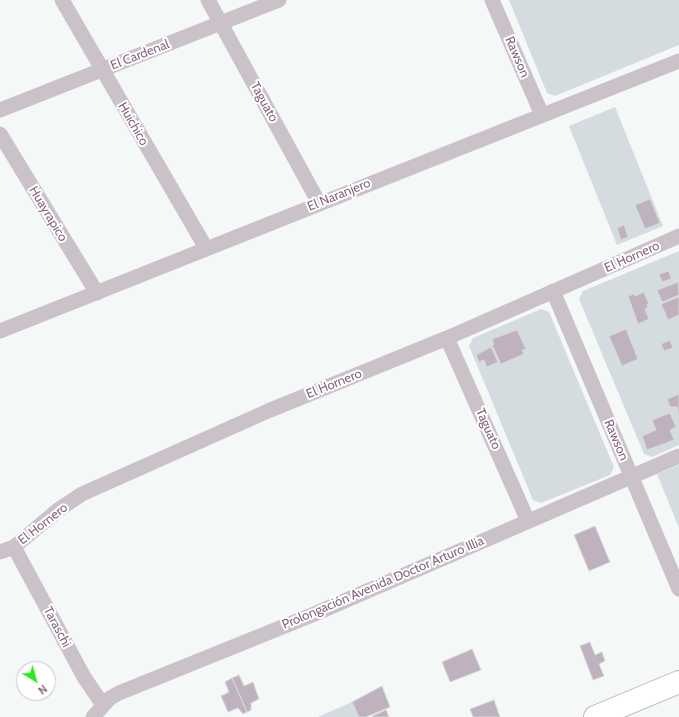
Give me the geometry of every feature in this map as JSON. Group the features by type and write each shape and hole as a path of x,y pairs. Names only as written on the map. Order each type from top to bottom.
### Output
{"street":[{"name":"Huichico","path":"62,0 206,248"},
{"name":"Taguato","path":"208,0 319,203"},
{"name":"El Cardenal","path":"0,110 280,0"},
{"name":"Rawson","path":"492,0 542,115"},
{"name":"El Naranjero","path":"0,331 679,61"},
{"name":"Huayrapico","path":"0,134 97,293"},
{"name":"El Hornero","path":"0,552 14,546 58,510 82,494 268,410 447,338 679,236"},
{"name":"Rawson","path":"553,291 679,590"},
{"name":"Taguato","path":"447,338 528,521"},
{"name":"Prolongación Avenida Doctor Arturo Illia","path":"92,717 103,705 119,693 312,614 679,456"},
{"name":"Taraschi","path":"14,546 84,677 103,705"},
{"path":"595,717 679,682"}],"shaded area":[{"path":"509,0 679,0 679,45 555,96 547,93"},
{"path":"615,107 663,226 617,245 569,126"},
{"path":"679,251 679,445 652,457 644,454 579,299 583,291"},
{"path":"541,309 549,312 614,467 610,475 541,503 533,500 469,346 473,338"},
{"path":"679,465 679,528 657,474"},
{"path":"352,702 359,717 318,717"}],"building":[{"path":"650,199 660,223 645,229 635,205"},
{"path":"624,225 628,237 621,240 617,228"},
{"path":"669,271 671,279 662,282 659,274"},
{"path":"678,282 679,295 662,302 657,290"},
{"path":"644,292 649,304 645,309 649,319 638,324 628,296 634,294 635,296"},
{"path":"679,297 679,315 668,320 661,304"},
{"path":"626,329 638,359 622,366 609,336"},
{"path":"517,330 526,349 522,350 524,354 501,364 492,345 494,344 492,339"},
{"path":"670,340 673,348 664,351 661,344"},
{"path":"491,347 498,362 487,367 484,360 479,362 476,355"},
{"path":"679,394 679,420 677,407 670,407 667,399"},
{"path":"670,413 676,427 670,430 674,440 647,450 642,436 656,430 652,420"},
{"path":"595,526 610,562 589,571 574,535"},
{"path":"590,642 595,655 602,652 605,661 599,664 604,676 593,680 580,646"},
{"path":"472,649 481,670 450,682 442,662"},
{"path":"239,675 244,686 253,682 259,699 251,703 251,710 247,712 232,678"},
{"path":"232,678 247,712 243,714 238,708 228,712 221,696 229,692 225,682"},
{"path":"382,686 390,707 366,717 359,717 352,702"},
{"path":"494,700 500,717 473,717 470,709"},
{"path":"386,710 389,717 372,716"}]}
